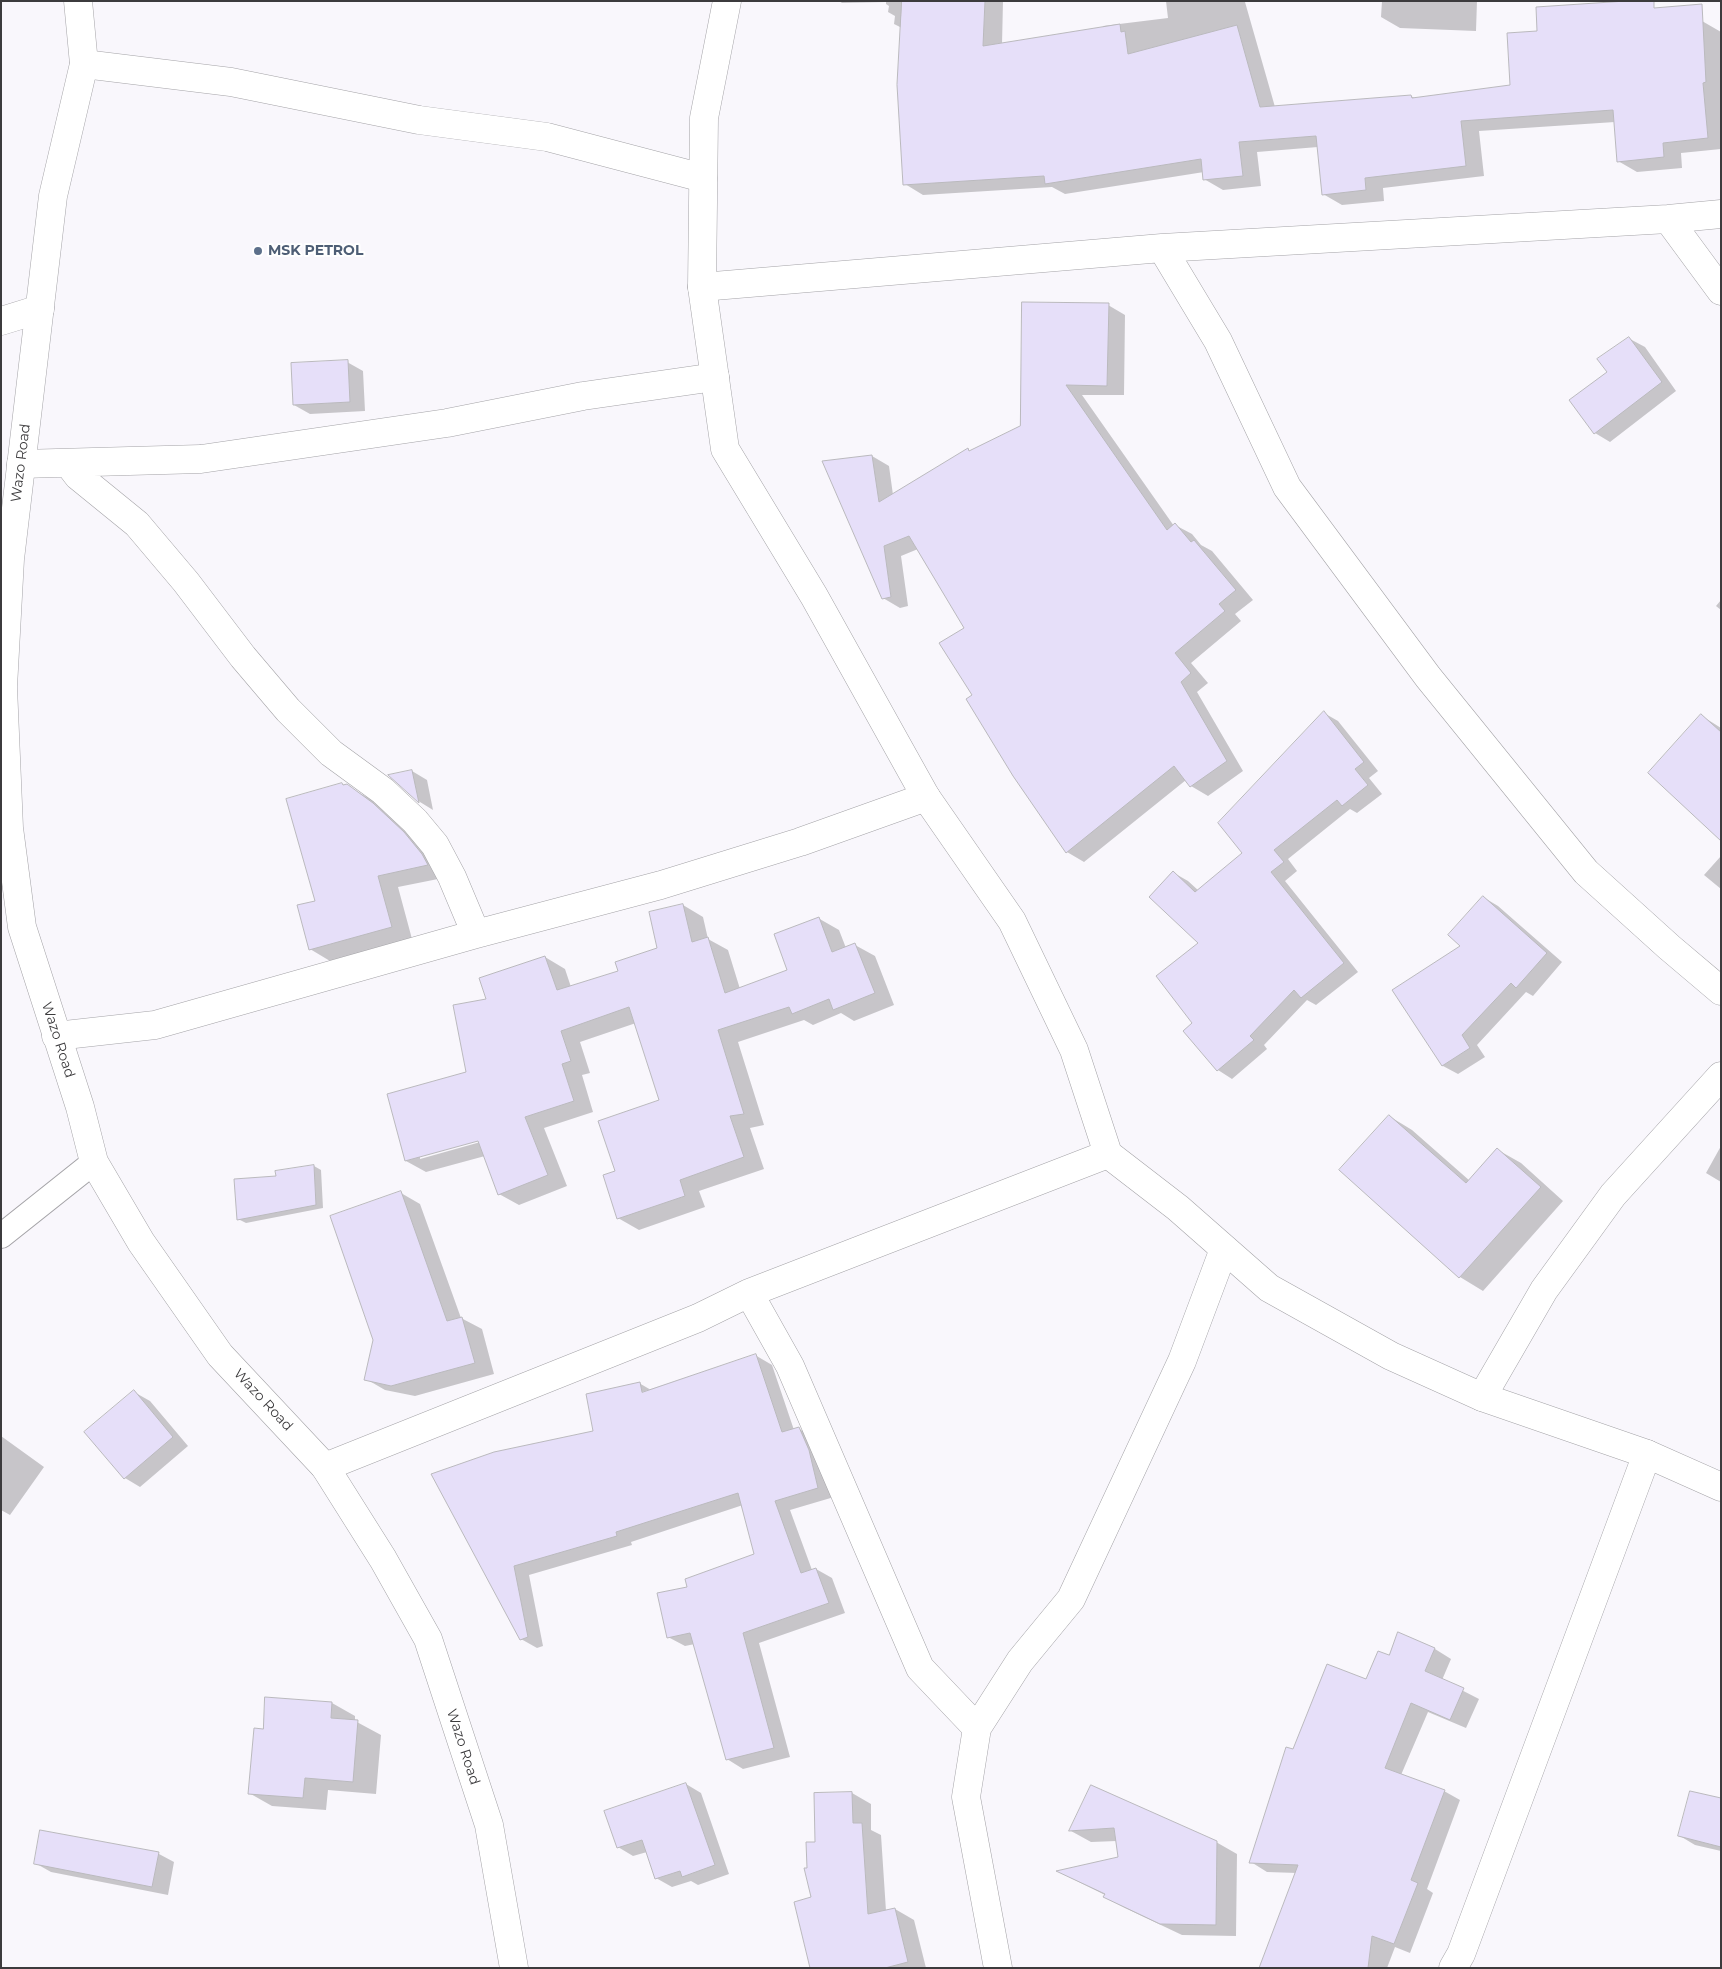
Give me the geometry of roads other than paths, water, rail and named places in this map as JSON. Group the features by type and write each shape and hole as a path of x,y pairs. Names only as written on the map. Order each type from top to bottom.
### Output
{"street":[{"name":"Wazo Road","path":"78,1 84,64 53,196 10,559 3,687 9,828 22,927 80,1107 94,1162 141,1242 220,1354 325,1467 383,1559 428,1639 489,1825 514,1968"},
{"path":"727,1 704,118 702,287 725,449 814,596 926,797 1012,921 1074,1050 1108,1154 1178,1208 1269,1288 1391,1356 1482,1397 1647,1454 1721,1487"},
{"path":"84,64 231,82 419,120 547,138 703,178"},
{"path":"702,287 1162,248 1668,219 1721,214"},
{"path":"1668,219 1721,291"},
{"path":"1162,248 1218,341 1287,487 1428,677 1586,872 1721,991"},
{"path":"1,321 40,310"},
{"path":"20,464 201,459 447,423 583,396 715,377"},
{"path":"68,463 78,476 137,524 186,582 243,657 288,710 331,753 383,791 415,821 435,846 448,869 476,934"},
{"path":"56,1036 155,1025 476,934 661,886 800,842 926,797"},
{"path":"1482,1397 1544,1290 1613,1195 1721,1076"},
{"path":"325,1467 698,1318 749,1293 1108,1154"},
{"path":"998,1968 966,1796 977,1728 1020,1662 1070,1599 1182,1361 1224,1249"},
{"path":"749,1293 790,1366 920,1668 977,1728"},
{"path":"1462,1963 1647,1454"}],"lane":[{"path":"1,1236 94,1162"}],"place":[{"name":"MSK PETROL","path":"258,251"}]}
